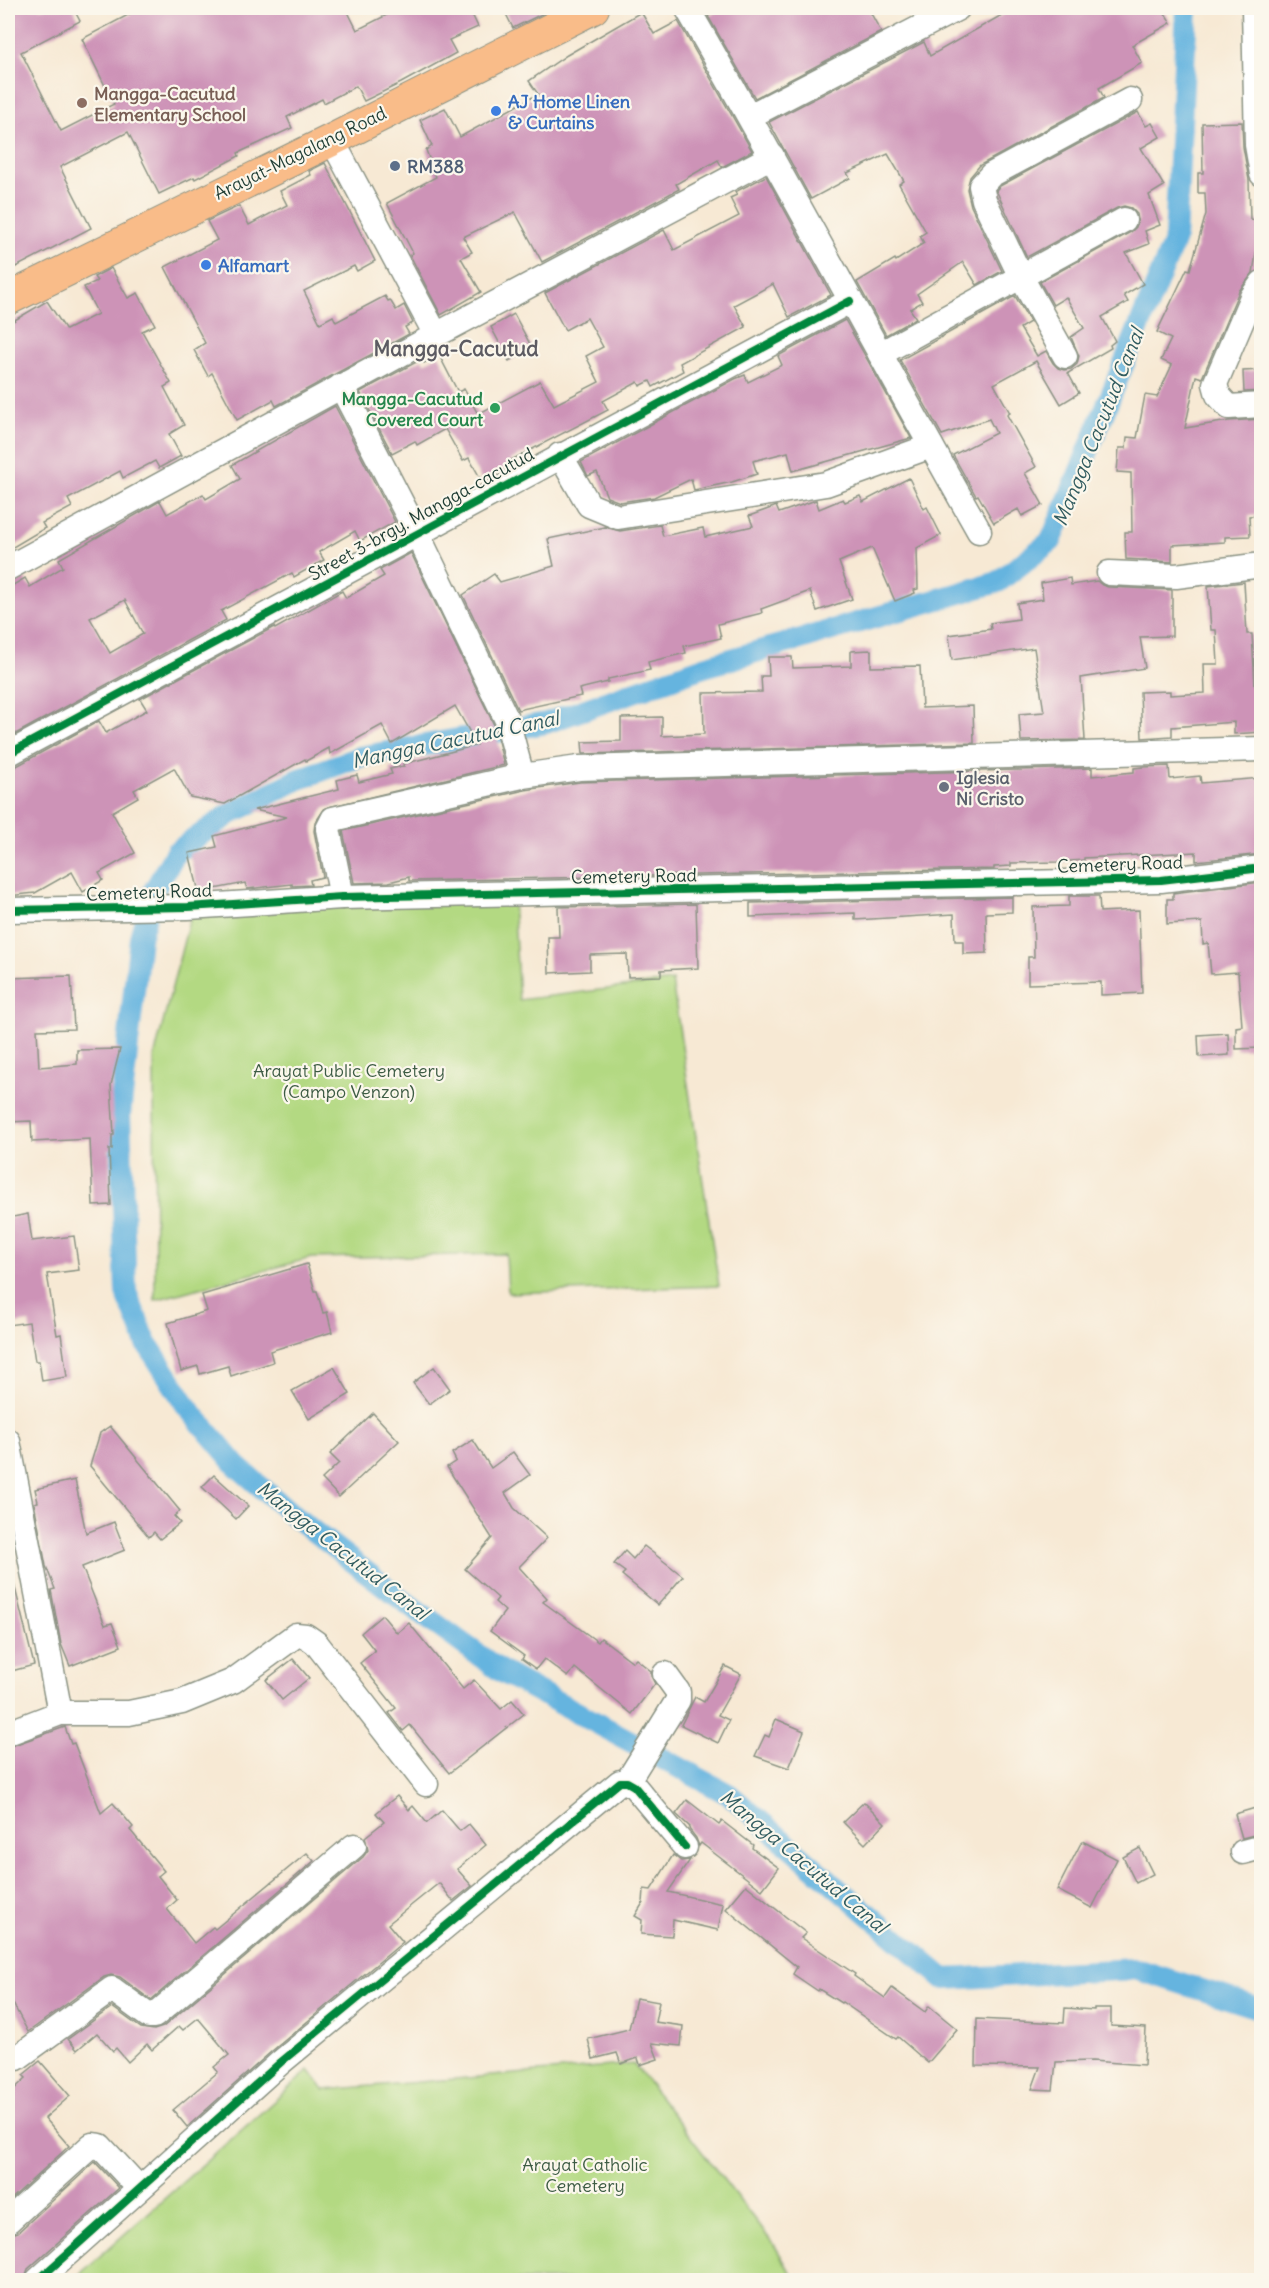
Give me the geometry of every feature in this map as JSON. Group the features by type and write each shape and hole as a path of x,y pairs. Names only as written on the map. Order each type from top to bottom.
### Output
{"main road":[{"name":"Arayat-Magalang Road","path":"8,299 594,8"}],"street":[{"path":"687,8 750,116 850,301 979,531"},
{"path":"750,116 958,8"},
{"path":"1254,8 1257,146 1262,174"},
{"path":"1065,356 1021,277 984,200 981,186 991,175 1130,100"},
{"path":"332,140 436,335"},
{"path":"8,568 341,386 772,156"},
{"path":"880,354 1124,220"},
{"path":"1262,283 1252,297 1215,384 1218,395 1229,407 1262,405"},
{"name":"Street 3-brgy. Mangga-cacutud","path":"8,754 850,301"},
{"path":"341,386 417,533 507,720 522,776"},
{"path":"560,455 590,505 618,517 826,484 931,446"},
{"path":"1109,573 1176,576 1262,565"},
{"path":"342,897 328,829 333,819 522,776 579,768 1262,749"},
{"name":"Cemetery Road","path":"8,910 179,908 342,897 1161,880 1262,868"},
{"path":"8,1441 60,1713"},
{"path":"8,1733 60,1713 129,1713 182,1702 233,1681 296,1635 306,1636 316,1643 426,1784"},
{"path":"38,2280 281,2061 620,1782 630,1777 678,1700 678,1692 665,1674"},
{"path":"630,1777 634,1786 685,1847"},
{"path":"11,2055 112,1989 149,2016 154,2016 354,1845"},
{"path":"8,2221 92,2145 100,2146 139,2188"}],"green space":[{"name":"Arayat Public Cemetery (Campo Venzon)","path":"513,899 519,1000 672,981 719,1286 508,1293 506,1254 311,1258 155,1300 154,1058 192,909"},
{"name":"Arayat Catholic Cemetery","path":"634,2064 775,2246 795,2280 73,2280 309,2070 324,2090"}],"building":[{"path":"18,8 73,8 80,21 21,52 61,131 114,104 82,39 132,13 129,8 346,8 357,30 389,14 386,8 469,8 478,27 449,40 456,53 401,83 364,101 356,86 324,103 322,99 287,117 292,128 238,153 239,156 195,179 194,177 159,194 128,132 60,167 91,228 16,267 8,251 8,13"},
{"path":"503,8 554,8 513,28"},
{"path":"724,8 868,8 881,32 755,98 708,16"},
{"path":"1014,8 1162,8 1171,23 1132,45 1142,63 1099,88 1104,98 980,165 970,177 967,189 971,206 1002,271 977,285 963,262 917,294 922,302 910,309 916,318 886,335 857,282 924,243 920,236 926,232 899,184 904,181 888,154 847,173 850,178 811,199 769,122 924,42 930,56"},
{"path":"641,12 654,34 678,21 752,151 722,167 718,160 676,184 679,189 542,262 515,212 463,237 472,252 461,258 481,292 441,315 410,255 413,253 387,203 436,177 426,150 432,146 420,120 445,108 460,137 538,94 529,81 567,55"},
{"path":"1138,112 1146,126 1152,123 1160,137 1141,148 1164,186 1149,195 1160,225 1145,231 1149,244 1126,253 1143,284 1124,295 1128,302 1102,317 1115,341 1110,345 1111,348 1068,373 1079,393 1061,404 1036,361 994,384 1010,413 1007,415 1036,467 1025,473 1043,505 1022,516 1018,509 994,523 953,455 996,433 989,419 942,435 900,360 1015,296 1030,322 1020,328 1037,356 1046,351 1053,363 1064,370 1071,369 1077,364 1079,356 1071,337 1084,328 1066,297 1053,305 1040,282 1131,232 1136,227 1137,214 1131,208 1124,206 1117,208 1027,257 996,190"},
{"path":"1242,122 1243,147 1249,180 1250,219 1261,221 1253,273 1239,291 1202,378 1196,376 1185,428 1229,421 1262,419 1262,515 1249,516 1250,536 1225,537 1225,542 1172,545 1172,562 1126,559 1125,532 1132,532 1131,473 1117,472 1119,448 1126,448 1127,437 1137,438 1145,395 1157,397 1172,365 1161,360 1171,339 1157,332 1187,269 1190,270 1206,214 1205,193 1198,193 1198,173 1203,173 1202,123"},
{"path":"325,163 375,261 357,271 354,266 304,291 320,323 333,316 336,322 385,296 396,310 404,305 413,323 405,327 409,334 276,406 273,400 237,420 212,373 208,376 194,350 205,343 165,267 217,240 207,221 239,206 249,225 287,205 280,191 311,175 309,171"},
{"path":"766,176 831,295 789,317 773,284 734,305 746,327 680,363 683,371 653,387 650,381 640,386 638,382 603,401 608,410 511,460 513,465 482,481 469,458 463,461 445,429 417,445 415,441 392,453 360,392 422,359 424,363 439,355 458,392 464,389 478,414 540,381 554,405 599,382 586,356 603,347 587,318 565,330 545,293 664,230 674,250 739,216 730,198 737,195 735,192"},
{"path":"111,268 128,298 138,293 155,325 142,331 171,383 164,387 184,425 169,434 181,456 159,468 155,461 123,478 120,471 68,499 72,507 42,523 45,528 8,550 8,324 47,301 66,330 98,314 84,287 97,281 94,277"},
{"path":"514,314 532,348 509,361 491,327"},
{"path":"845,320 911,438 793,471 788,452 753,461 757,474 732,482 694,490 691,479 654,497 620,502 607,497 597,472 588,476 581,462 735,379 745,375 748,382 782,365 778,356"},
{"path":"1262,370 1262,391 1244,392 1243,371"},
{"path":"335,406 395,522 360,541 355,531 319,552 324,560 294,577 292,573 221,611 226,620 8,738 8,588 25,578 30,587 63,567 59,559 160,501 167,514 203,494 206,499 240,479 232,465","holes":["125,600 143,634 110,653 90,618"]},
{"path":"909,478 924,509 927,507 941,535 917,548 918,589 914,590 915,593 895,601 872,548 839,562 852,599 817,611 810,591 761,609 762,613 718,624 721,638 684,646 686,653 648,662 650,670 608,679 608,682 579,689 581,696 518,710 463,595 494,574 500,582 554,566 548,539 605,527 620,531 660,525 663,536 703,528 705,537 753,526 749,516 776,506 779,513 816,500 819,509 843,499 845,502 860,496 863,502"},
{"path":"411,553 494,725 504,765 325,808 315,823 314,831 323,877 310,880 311,885 292,886 292,884 247,889 245,883 199,892 189,853 217,847 214,836 287,817 254,810 339,789 337,780 357,775 359,782 392,774 390,769 404,766 403,764 477,745 455,706 392,744 382,725 330,754 329,748 306,761 305,759 225,804 190,797 174,768 134,790 138,797 112,812 135,853 99,873 103,880 83,892 72,872 35,893 8,896 8,768 15,767 99,721 106,733 147,710 140,699 274,627 275,629 342,591 346,598 384,576 380,570"},
{"path":"1070,578 1071,585 1097,581 1108,587 1172,590 1172,636 1140,637 1145,668 1081,678 1085,740 1021,741 1019,714 1044,712 1034,648 952,660 949,635 991,629 990,623 1019,619 1017,603 1043,599 1041,583"},
{"path":"1244,582 1247,634 1252,634 1255,686 1262,686 1262,732 1234,734 1234,722 1172,727 1172,736 1142,738 1140,692 1170,691 1170,695 1205,693 1204,664 1218,664 1216,630 1211,630 1208,586"},
{"path":"871,650 871,667 920,666 922,708 973,706 974,743 583,754 582,742 621,741 621,718 662,717 662,736 704,734 703,693 762,692 761,676 769,676 768,657 792,657 793,668 851,666 851,651"},
{"path":"1169,766 1170,779 1200,776 1201,783 1262,778 1262,854 1196,861 1196,852 1084,858 1084,860 1057,862 1011,863 1011,866 994,867 994,869 409,881 409,877 389,882 354,883 343,831 525,790 580,782 1092,768 1092,776 1134,772 1134,768"},
{"path":"1262,882 1262,1048 1236,1049 1236,1027 1242,1026 1238,972 1211,974 1208,943 1203,944 1202,922 1167,924 1167,899 1173,899 1173,893"},
{"path":"1069,896 1099,896 1100,912 1139,910 1142,993 1101,995 1101,982 1028,984 1028,957 1034,957 1033,907 1069,906"},
{"path":"1012,897 1012,912 986,913 987,953 963,954 963,941 955,941 954,914 855,920 855,913 750,917 750,903"},
{"path":"696,904 698,968 661,970 661,976 628,977 627,954 590,955 590,971 549,973 548,937 559,937 558,907"},
{"path":"71,976 74,1029 37,1030 39,1067 77,1064 77,1050 120,1049 111,1085 114,1135 112,1135 112,1149 109,1149 111,1205 93,1206 90,1139 32,1142 31,1121 8,1122 8,978"},
{"path":"1228,1033 1229,1055 1199,1057 1198,1035"},
{"path":"28,1214 32,1241 74,1236 79,1270 47,1274 57,1335 61,1334 67,1377 42,1381 39,1361 35,1361 29,1322 8,1325 8,1218"},
{"path":"307,1264 323,1313 327,1312 332,1332 270,1351 273,1362 231,1376 228,1366 200,1374 198,1366 181,1371 168,1323 207,1311 202,1295"},
{"path":"334,1367 350,1394 309,1419 292,1391"},
{"path":"434,1367 450,1389 429,1404 413,1383"},
{"path":"373,1413 399,1441 339,1497 322,1479 339,1463 330,1454"},
{"path":"110,1426 180,1511 174,1516 180,1523 160,1539 154,1532 149,1537 90,1466 100,1433"},
{"path":"473,1440 491,1468 513,1452 530,1475 505,1493 514,1508 547,1538 519,1567 547,1598 543,1602 598,1642 601,1638 633,1662 636,1659 651,1671 655,1684 632,1714 575,1668 568,1677 544,1659 536,1669 522,1659 524,1656 490,1631 505,1611 495,1602 498,1598 465,1569 492,1538 447,1467 456,1461 452,1453"},
{"path":"214,1475 248,1506 236,1519 202,1487"},
{"path":"75,1480 86,1533 114,1522 125,1550 82,1567 105,1625 112,1623 121,1646 70,1666 61,1644 51,1590 55,1589 46,1566 34,1503 38,1502 35,1489"},
{"path":"644,1546 683,1576 658,1605 622,1575 625,1572 614,1564 625,1551 633,1559"},
{"path":"14,1584 34,1665 8,1672 8,1585"},
{"path":"382,1615 397,1633 409,1623 463,1689 474,1680 501,1709 512,1700 524,1714 449,1773 410,1725 403,1731 389,1713 396,1708 360,1663 375,1651 361,1633"},
{"path":"293,1659 309,1678 282,1700 266,1680"},
{"path":"725,1666 741,1674 718,1715 729,1720 718,1743 681,1725 695,1697 704,1702"},
{"path":"776,1719 804,1731 789,1768 755,1756 765,1735 769,1737"},
{"path":"65,1727 71,1744 74,1743 101,1813 113,1803 133,1827 130,1830 164,1871 158,1876 177,1900 167,1909 194,1943 213,1927 215,1929 307,1853 314,1861 151,2000 120,1977 111,1975 104,1977 28,2032 8,1994 8,1747"},
{"path":"397,1796 409,1810 413,1806 427,1823 442,1810 460,1831 469,1824 486,1845 457,1869 472,1886 453,1901 439,1883 388,1924 403,1942 272,2051 187,2127 173,2110 218,2072 214,2067 229,2055 198,2018 183,2030 179,2026 152,2050 147,2044 128,2062 116,2048 113,2051 97,2033 77,2050 68,2039 112,2007 141,2028 154,2030 163,2027 363,1857 368,1850 365,1837 384,1822 376,1813"},
{"path":"687,1800 719,1825 722,1821 779,1868 762,1890 701,1843 699,1846 690,1827 676,1814"},
{"path":"864,1802 885,1823 865,1844 843,1822"},
{"path":"1262,1806 1262,1833 1242,1838 1235,1814"},
{"path":"1082,1841 1117,1859 1092,1908 1057,1890"},
{"path":"1140,1848 1153,1874 1136,1883 1123,1857"},
{"path":"673,1855 681,1861 690,1860 668,1892 723,1904 718,1930 673,1920 672,1936 641,1934 642,1920 635,1916 643,1903 644,1889 651,1890"},
{"path":"746,1885 806,1933 801,1938 855,1974 854,1976 885,1998 892,1988 925,2012 929,2006 957,2029 928,2063 898,2037 896,2039 842,2002 819,1989 818,1991 793,1974 797,1967 726,1909"},
{"path":"636,1998 659,2002 655,2022 683,2026 681,2046 652,2043 658,2059 640,2065 638,2058 621,2064 617,2053 593,2059 588,2039 629,2029"},
{"path":"1065,2008 1094,2010 1094,2008 1111,2008 1111,2026 1146,2028 1144,2065 1092,2061 1056,2062 1053,2090 1032,2089 1040,2067 976,2066 977,2019 1064,2023"},
{"path":"40,2061 70,2096 45,2118 69,2146 8,2202 8,2095 26,2078 23,2075"},
{"path":"95,2162 119,2188 28,2269 24,2280 8,2280 8,2235 18,2232"}],"waterway":[{"name":"Mangga Cacutud Canal","path":"1187,8 1175,239 1051,541 998,582 704,667 546,723 359,757 299,779 230,814 176,852 152,894 140,938 120,1115 126,1292 146,1342 188,1408 237,1466 295,1517 404,1601 502,1672 730,1795 944,1979 1136,1969 1262,2009"}],"cycle path":[{"path":"8,754 850,301"},
{"path":"8,910 188,907 342,897 1161,880 1262,868"},
{"path":"38,2280 281,2062 620,1782 627,1782 634,1786 685,1847"}],"place":[{"name":"Mangga-Cacutud Elementary School","path":"82,103"},
{"name":"AJ Home Linen & Curtains","path":"496,111"},
{"name":"RM388","path":"395,166"},
{"name":"Alfamart","path":"206,265"},
{"name":"Mangga-Cacutud Covered Court","path":"495,408"},
{"name":"Iglesia Ni Cristo","path":"944,787"}],"district":[{"name":"Mangga-Cacutud","path":"456,348"}]}
